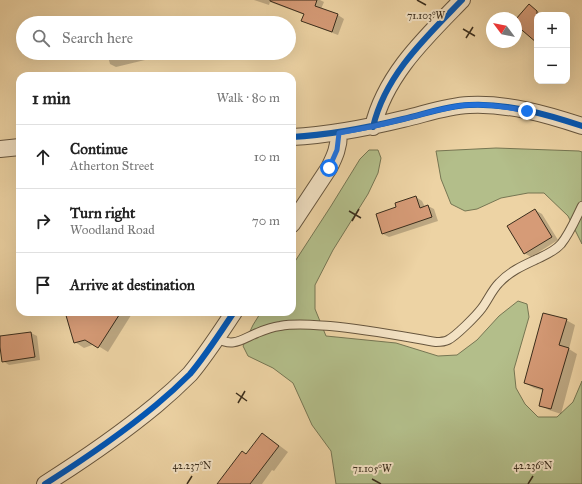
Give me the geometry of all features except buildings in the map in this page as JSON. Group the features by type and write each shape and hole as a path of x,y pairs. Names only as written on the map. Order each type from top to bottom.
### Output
{"street":[{"path":"372,127 380,104 402,66 462,0"},
{"path":"296,138 339,133 372,127 447,108 467,105 504,106 582,126"},
{"path":"296,218 334,159 337,150 339,133"},
{"path":"0,149 16,148"},
{"path":"45,484 112,439 145,414 180,384 217,338 231,316"}],"lane":[{"path":"217,338 222,341 235,342 267,329 279,326 305,324 354,328 436,342 448,340 473,318 481,309 493,290 506,277 521,267 549,253 558,246 567,235 582,206"}],"green space":[{"path":"496,148 582,152 582,244 568,216 544,193 528,193 501,198 477,209 465,211 451,204 441,179 436,151"},
{"path":"369,150 378,150 381,158 378,173 368,194 333,250 315,285 315,309 326,336 396,343 438,356 457,355 477,340 499,316 518,301 527,304 529,317 514,369 516,388 525,404 538,417 557,417 573,402 582,381 582,484 336,484 331,451 312,425 293,383 273,368 248,356 243,346 259,316 296,316 296,260 360,159"}],"cycle path":[{"path":"373,127 387,90 408,58 462,0"},
{"path":"296,137 348,131 444,109 469,105 498,106 526,110 582,126"},
{"path":"45,484 116,436 143,416 173,390 196,367 231,316"}],"route":[{"path":"329,168 337,150 339,133 372,127 447,108 467,105 504,106 527,111"}]}
